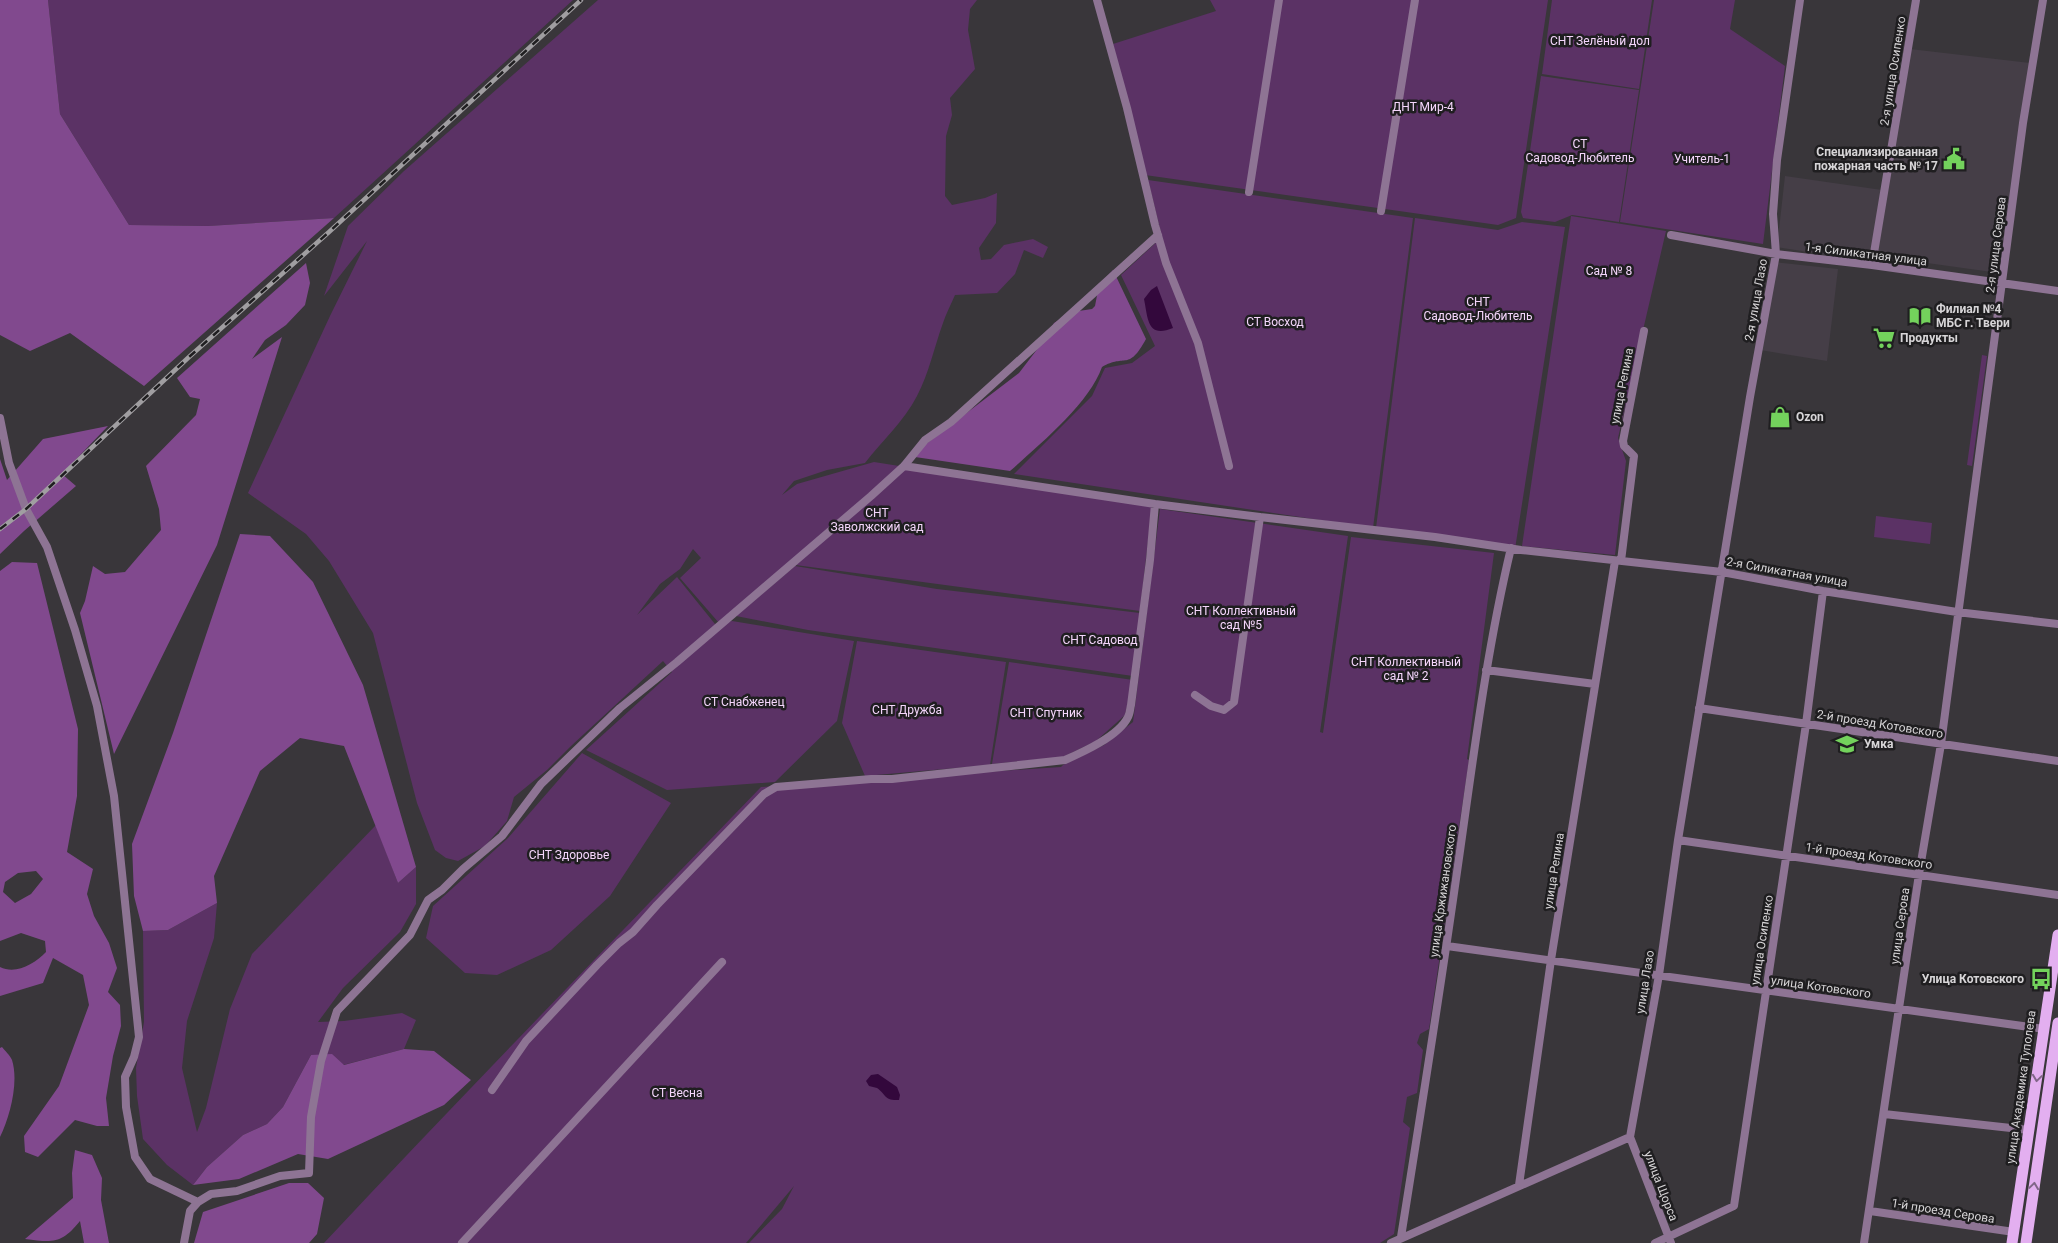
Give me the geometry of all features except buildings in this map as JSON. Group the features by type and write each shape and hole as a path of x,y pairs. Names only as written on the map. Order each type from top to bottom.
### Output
{"main road":[{"name":"улица Академика Туполева","path":"2013,1238 2058,935"},
{"path":"2026,1243 2058,1029"}],"street":[{"path":"1097,0 1127,108 1158,234 1198,343 1229,466"},
{"path":"1249,192 1279,0"},
{"path":"1381,211 1414,0"},
{"name":"2-я улица Лазо","path":"1722,572 1750,397 1776,254 1773,214 1777,160 1800,0"},
{"name":"2-я улица Осипенко","path":"1872,265 1916,0"},
{"name":"2-я улица Серова","path":"1957,612 2025,106 2043,0"},
{"path":"184,1243 190,1211 198,1202 211,1194 237,1191 280,1176 309,1173 311,1117 321,1061 337,1010 410,935 428,900 442,890 463,869 502,836 541,784 620,708 871,496 904,466 925,440 951,422 1158,234"},
{"name":"1-я Силикатная улица","path":"1671,235 1776,254 1872,265 2058,291"},
{"name":"улица Репина","path":"1519,1186 1551,960 1634,456 1624,446 1623,441 1644,331"},
{"path":"0,418 9,463 26,509 47,547 75,630 97,706 112,787 126,901 139,1037 126,1077 126,1107 135,1157 150,1179 198,1202"},
{"name":"2-я Силикатная улица","path":"904,466 1260,518 1722,572 1823,591 1957,612 2058,624"},
{"path":"492,1090 526,1041 597,964 633,932 663,898 764,794 776,787 892,778 1065,760 1086,750 1116,731 1128,717 1131,705 1150,560 1155,504"},
{"path":"1195,695 1211,706 1224,710 1234,702 1260,518"},
{"name":"улица Кржижановского","path":"1401,1237 1447,946 1486,670 1511,548"},
{"name":"улица Лазо","path":"1630,1137 1659,975 1678,840 1722,572"},
{"name":"улица Осипенко","path":"1655,1243 1670,1240 1734,1206 1806,724 1823,591"},
{"name":"улица Серова","path":"1864,1243 1919,874 1941,744 1957,612"},
{"path":"1486,670 1595,684"},
{"name":"2-й проезд Котовского","path":"1699,708 2058,761"},
{"name":"1-й проезд Котовского","path":"1678,840 2058,895"},
{"name":"улица Котовского","path":"1447,946 2044,1030"},
{"path":"462,1243 722,962"},
{"path":"1884,1114 2029,1130"},
{"path":"1390,1243 1630,1137"},
{"name":"улица Щорса","path":"1630,1137 1670,1240"},
{"name":"1-й проезд Серова","path":"1870,1211 2013,1238"}],"shaded area":[{"path":"0,0 48,0 60,114 129,225 208,226 334,218 144,386 70,333 30,351 0,335"},
{"name":"Специализированная пожарная часть № 17","path":"1910,49 2030,63 1999,273 1877,256"},
{"path":"1785,176 1882,190 1871,262 1777,247"},
{"path":"1774,262 1838,269 1827,361 1760,350"},
{"path":"306,263 310,283 305,305 286,325 265,340 252,359 282,337 217,545 114,754 80,613 85,601 93,566 105,574 125,572 161,530 159,509 146,466 196,415 200,399 190,397 177,378"},
{"path":"1113,270 1146,339 1135,355 1130,359 1116,361 1102,367 1096,381 1075,409 1010,471 915,457 922,447 1019,373 1042,343 1054,323 1072,312 1092,309 1095,306 1099,285"},
{"path":"1157,286 1173,328 1164,331 1153,329 1150,325 1144,299"},
{"path":"108,426 62,474 76,486 0,554 0,459 7,480 43,439"},
{"path":"240,534 270,536 313,582 363,685 416,867 398,883 344,746 300,738 260,771 214,876 217,903 168,930 143,931 134,896 132,844 173,733"},
{"path":"12,562 37,563 78,729 77,796 67,852 93,869 87,894 94,916 109,943 117,968 108,992 120,1005 121,1026 113,1056 106,1098 109,1126 97,1126 75,1120 38,1157 25,1152 24,1136 59,1086 89,1005 83,975 53,958 43,983 0,996 0,967 12,970 18,969 36,961 46,952 45,941 21,933 0,941 0,571","holes":["36,871 43,879 31,894 15,903 3,892 5,882 18,873"]},
{"path":"2,1047 12,1060 14,1089 10,1110 0,1137 0,1048"},
{"path":"404,1049 434,1051 471,1080 444,1105 328,1159 298,1154 239,1179 193,1185 207,1167 243,1135 267,1124 283,1107 311,1055 332,1054 344,1065"},
{"path":"878,1074 897,1087 900,1095 899,1100 890,1099 877,1088 869,1086 866,1081 871,1075"},
{"path":"75,1150 92,1155 102,1178 101,1200 109,1243 84,1243 80,1221 68,1234 57,1240 25,1239 73,1198 72,1173"},
{"path":"289,1183 308,1183 324,1198 317,1234 309,1243 194,1243 203,1212"}],"green space":[{"path":"48,0 573,0 334,218 208,226 129,225 60,114"},
{"path":"598,0 977,0 970,9 968,30 975,69 950,98 952,115 946,136 945,196 952,205 985,198 997,193 996,223 979,248 981,260 991,259 1004,245 1033,239 1048,247 1043,258 1024,250 1015,274 997,293 955,295 917,396 899,422 865,463 827,470 794,481 782,495 797,484 874,462 1152,506 1140,611 788,564 719,623 732,621 854,641 837,721 775,782 667,790 586,750 672,672 663,661 547,770 514,797 507,821 485,846 458,861 446,858 435,850 417,803 373,633 329,561 306,534 248,493 367,241 324,296 348,226 404,171","holes":["693,549 701,558 680,578 719,623 715,624 677,577 637,615 660,584 680,569"]},
{"name":"ДНТ Мир-4","path":"1210,0 1548,0 1516,218 1498,225 1145,175 1113,44 1216,11"},
{"name":"СНТ Зелёный дол","path":"1552,0 1652,0 1639,89 1542,74"},
{"name":"Учитель-1","path":"1654,0 1735,0 1730,29 1785,66 1763,244 1620,222"},
{"name":"СТ Садовод-Любитель","path":"1541,76 1639,90 1619,222 1572,215 1555,222 1523,218 1521,212"},
{"name":"СТ Восход","path":"1148,180 1413,218 1373,528 1014,474 1092,396 1105,368 1132,363 1155,346 1121,275 1162,237"},
{"name":"Сад № 8","path":"1571,216 1666,231 1618,438 1626,461 1615,555 1522,546"},
{"name":"СНТ Садовод-Любитель","path":"1415,218 1498,230 1522,222 1565,227 1515,549 1376,528"},
{"path":"1982,355 1987,356 1972,466 1967,465"},
{"path":"1160,509 1348,536 1320,732 1323,733 1351,537 1494,553 1467,759 1469,760 1429,1029 1420,1034 1417,1043 1423,1050 1417,1093 1407,1097 1403,1122 1410,1128 1394,1234 1380,1243 749,1243 782,1209 794,1186 746,1243 324,1243 761,787 1061,767 1104,745 1133,722"},
{"path":"1876,516 1932,523 1930,544 1874,537"},
{"name":"СНТ Садовод","path":"795,566 937,589 1140,613 1133,676 808,630 736,616"},
{"name":"СНТ Дружба","path":"857,641 1006,662 990,765 865,776 842,723"},
{"name":"СНТ Спутник","path":"1009,662 1133,680 1125,715 1096,741 1063,757 992,764"},
{"name":"СНТ Здоровье","path":"582,753 671,803 610,896 551,950 497,975 465,973 426,938 433,906 508,838"},
{"path":"376,825 398,883 416,867 416,904 400,932 343,988 318,1022 344,1021 402,1013 416,1020 404,1049 343,1065 311,1055 283,1107 267,1124 243,1135 207,1167 193,1185 167,1165 143,1139 137,1096 136,1068 144,1022 143,931 168,930 217,903 214,938 187,1021 182,1068 197,1132 206,1108 230,1009 252,954"}],"railway":[{"path":"0,529 26,509 189,357 329,232 581,0"}],"place":[{"name":"Специализированная пожарная часть № 17","path":"1954,159"},
{"name":"Филиал №4 МБС г. Твери","path":"1920,316"},
{"name":"Продукты","path":"1884,338"},
{"name":"Ozon","path":"1780,417"},
{"name":"Умка","path":"1847,744"},
{"name":"Улица Котовского","path":"2041,979"}],"park label":[{"name":"СНТ Заволжский сад","path":"877,520"},
{"name":"СНТ Коллективный сад №5","path":"1241,618"},
{"name":"СНТ Коллективный сад № 2","path":"1406,669"},
{"name":"СТ Снабженец","path":"744,702"},
{"name":"СТ Весна","path":"677,1093"}]}
